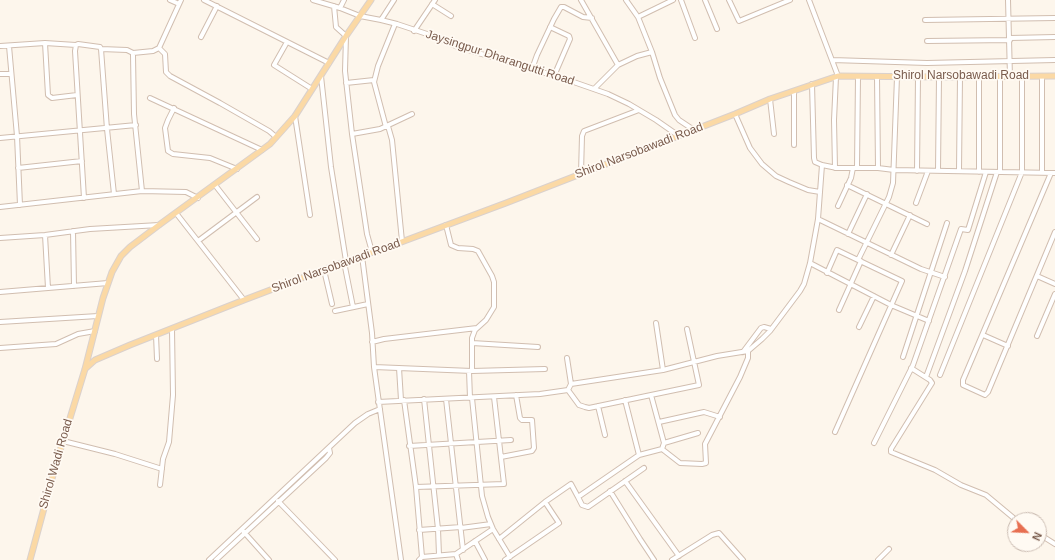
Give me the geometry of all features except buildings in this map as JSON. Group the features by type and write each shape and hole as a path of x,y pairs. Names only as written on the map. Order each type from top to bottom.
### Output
{"main road":[{"path":"85,369 108,283 121,256 130,247 176,212 238,169 276,138 295,116 371,0"},
{"name":"Shirol Narsobawadi Road","path":"85,369 96,360 244,300 345,261 506,203 770,99 812,84 837,77 1055,76"},
{"name":"Shirol Wadi Road","path":"30,560 63,441 85,369"}],"street":[{"path":"0,46 45,43 127,50 134,53 153,51 159,48 180,2 170,0"},
{"path":"204,0 329,63"},
{"name":"Jaysingpur Dharangutti Road","path":"313,0 360,16 381,20 430,35 458,47 608,94 639,110 679,136"},
{"path":"332,0 336,27 346,36 346,83 352,134 367,234 372,252"},
{"path":"340,8 344,0"},
{"path":"381,20 394,0"},
{"path":"414,31 435,0"},
{"path":"581,0 618,65"},
{"path":"626,0 638,17 675,115 679,120 694,130"},
{"path":"638,17 673,0"},
{"path":"681,0 695,38"},
{"path":"705,0 717,29"},
{"path":"729,0 739,21 790,0"},
{"path":"809,0 837,77 835,168"},
{"path":"1008,0 1010,18 1010,77"},
{"path":"432,4 451,16"},
{"path":"201,37 217,6"},
{"path":"532,69 537,55 561,7 564,7 583,17 592,18"},
{"path":"925,20 1055,18"},
{"path":"395,24 374,80 374,88 392,140 402,241"},
{"path":"550,28 569,36 570,38 554,76"},
{"path":"927,41 1055,37"},
{"path":"287,42 274,65 312,89"},
{"path":"45,43 48,95 52,98 77,95"},
{"path":"76,45 77,95 84,198"},
{"path":"9,46 17,136 20,205"},
{"path":"101,48 107,129 114,194"},
{"path":"159,48 165,54 166,72 170,76 269,131 276,138"},
{"path":"594,89 618,65 637,56 652,52"},
{"path":"134,53 134,114 142,191"},
{"path":"832,60 927,63 1055,60"},
{"path":"0,74 11,74"},
{"path":"320,76 331,167 353,307"},
{"path":"940,375 1022,172 1022,76"},
{"path":"1042,76 1042,172"},
{"path":"838,206 855,168 858,77"},
{"path":"876,77 878,168"},
{"path":"839,310 851,285 866,243 889,197 893,183 897,77"},
{"path":"917,171 918,77"},
{"path":"938,171 939,77"},
{"path":"959,171 960,77"},
{"path":"979,77 979,172"},
{"path":"926,377 965,271 998,172 1000,77"},
{"path":"346,83 374,80"},
{"path":"812,84 814,158 815,162 822,166 835,168 878,168 917,171 1053,173 963,385 985,395 988,392 1055,232"},
{"path":"794,91 794,145"},
{"path":"150,98 262,150"},
{"path":"770,99 774,134"},
{"path":"174,108 165,128 168,151 173,154 210,158 238,169"},
{"path":"581,173 582,136 584,131 639,110"},
{"path":"352,134 380,129 412,114"},
{"path":"735,114 750,148 762,164 776,176 808,190 820,192"},
{"path":"295,116 310,215"},
{"path":"0,138 107,129 136,125"},
{"path":"18,168 82,161"},
{"path":"571,384 663,370 716,356 745,352 762,339 800,292 808,273 818,219 822,166"},
{"path":"916,203 928,171"},
{"path":"874,443 911,368 961,229 968,230 986,172"},
{"path":"216,185 257,240"},
{"path":"848,185 927,224"},
{"path":"0,206 142,191 186,192 198,198"},
{"path":"848,234 867,194"},
{"path":"198,241 257,197"},
{"path":"176,212 244,300"},
{"path":"890,255 910,215"},
{"path":"818,219 890,255 921,269 945,277"},
{"path":"902,357 947,223"},
{"path":"0,238 159,225"},
{"path":"446,225 451,245 458,248 476,250 492,276 494,307 486,320 477,328 472,338 470,371 471,398 482,496 493,529 510,557"},
{"path":"73,231 74,286"},
{"path":"45,235 48,288"},
{"path":"827,273 837,250 902,281 835,432"},
{"path":"362,256 372,333 378,402 401,560"},
{"path":"810,263 891,305 929,321"},
{"path":"324,270 332,304"},
{"path":"1037,276 1055,284"},
{"path":"0,292 108,283"},
{"path":"1037,336 1055,294"},
{"path":"859,327 874,296"},
{"path":"335,311 368,304"},
{"path":"0,322 98,316"},
{"path":"656,323 663,370"},
{"path":"745,352 761,328 764,327 771,329"},
{"path":"372,342 384,339 477,328"},
{"path":"160,485 163,459 169,442 173,395 172,329"},
{"path":"568,390 582,407 589,408 699,385 687,329"},
{"path":"0,348 56,344 78,334 95,331"},
{"path":"156,335 157,359"},
{"path":"983,335 1008,346"},
{"path":"472,344 538,347"},
{"path":"662,449 680,463 706,463 705,444 740,378 748,358 745,352"},
{"path":"567,358 571,384 568,390"},
{"path":"374,367 470,371 545,369"},
{"path":"399,368 402,400 416,487 419,530 424,558 456,554 493,529"},
{"path":"911,368 926,377 932,384 891,449 891,452 935,470 957,483 986,495 1007,512"},
{"path":"378,402 516,396 568,390"},
{"path":"651,395 664,443 662,449"},
{"path":"501,457 532,451 534,448 532,420 522,420 520,418 516,396"},
{"path":"416,487 504,484 494,397"},
{"path":"424,399 438,529 439,556"},
{"path":"446,399 463,550"},
{"path":"625,400 639,454"},
{"path":"598,406 605,435"},
{"path":"216,560 361,418 380,409"},
{"path":"659,422 704,412 720,416"},
{"path":"664,443 698,433"},
{"path":"409,446 511,440"},
{"path":"63,441 115,454 162,469"},
{"path":"578,497 639,454 662,449"},
{"path":"499,539 545,502 571,484 582,505 586,507 644,468"},
{"path":"625,481 678,556"},
{"path":"610,492 654,560"},
{"path":"209,560 277,500"},
{"path":"277,500 335,560"},
{"path":"505,560 559,523 545,502"},
{"path":"419,530 461,528 491,524"},
{"path":"242,530 269,560"},
{"path":"672,560 712,535 719,533 743,560"},
{"path":"475,542 485,560"},
{"path":"878,560 889,549"},
{"path":"456,554 458,560"}]}
